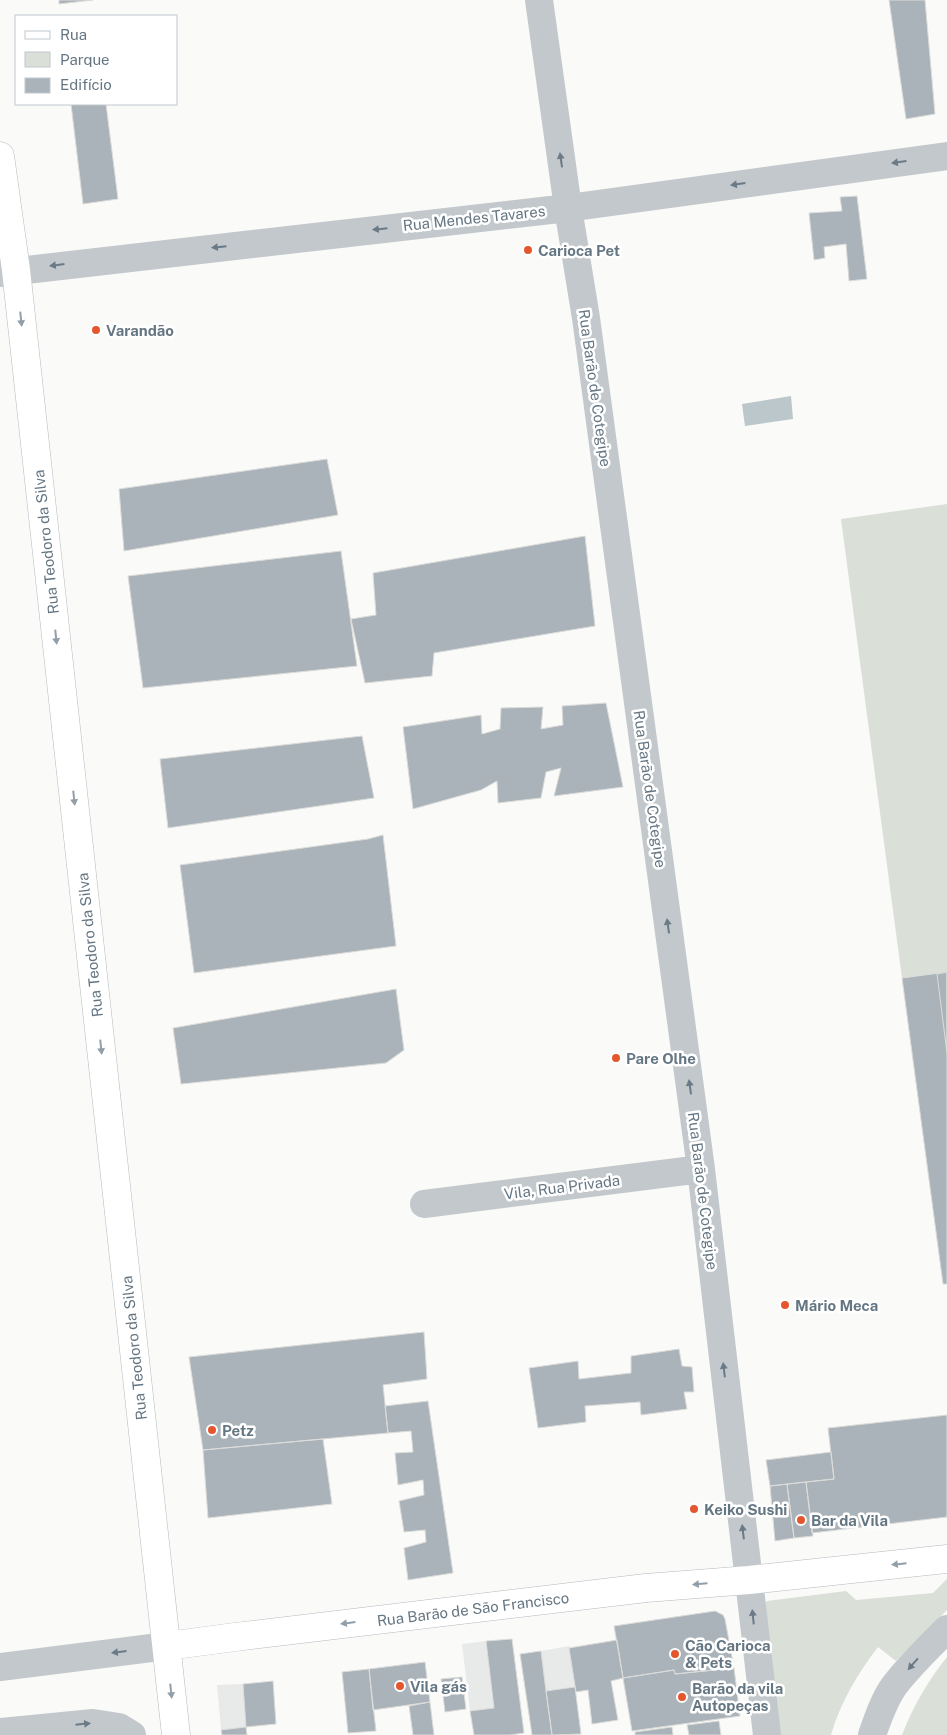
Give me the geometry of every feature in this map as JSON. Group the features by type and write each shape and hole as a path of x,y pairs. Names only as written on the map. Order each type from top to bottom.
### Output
{"main road":[{"name":"Rua Teodoro da Silva","path":"0,156 8,272 176,1735"},
{"name":"Rua Barão de São Francisco","path":"167,1646 646,1588 749,1580 947,1559"}],"street":[{"name":"Rua Barão de Cotegipe","path":"539,0 568,208 586,318 701,1169 767,1735"},
{"name":"Rua Mendes Tavares","path":"8,272 568,208 947,156"},
{"name":"Vila, Rua Privada","path":"424,1204 701,1169"},
{"path":"872,1735 880,1711 894,1687 947,1629"},
{"name":"Rua Barão de São Francisco","path":"0,1667 167,1646"},
{"path":"0,1732 92,1723 119,1727 132,1735"}],"shaded area":[{"path":"791,396 793,419 745,426 742,404"},
{"path":"486,1641 494,1708 470,1711 462,1644"},
{"path":"569,1646 575,1687 546,1691 541,1651"},
{"path":"243,1684 246,1727 221,1730 217,1685"}],"green space":[{"path":"947,504 947,972 902,978 841,519"},
{"path":"947,1579 947,1610 896,1661 878,1647 850,1689 839,1711 831,1735 775,1735 759,1611 767,1601 846,1591 856,1600 933,1593"},
{"path":"947,1657 947,1735 902,1735 922,1694"}],"building":[{"path":"59,0 93,0 59,4"},
{"path":"889,0 925,0 935,114 906,119"},
{"path":"71,105 106,105 118,199 83,204"},
{"path":"857,196 867,279 849,281 846,244 824,247 825,258 814,260 809,213 842,211 840,197"},
{"path":"327,459 338,515 124,551 119,489"},
{"path":"585,536 595,626 434,653 432,676 365,683 351,619 376,615 373,573"},
{"path":"341,551 357,666 143,688 128,576"},
{"path":"606,703 623,787 554,796 561,768 546,772 541,798 498,803 497,781 481,790 413,809 403,727 481,715 482,734 500,729 501,708 543,707 541,729 563,725 562,706"},
{"path":"362,736 374,798 168,828 160,759"},
{"path":"383,835 396,946 194,973 180,865 368,839"},
{"path":"947,972 947,1284 943,1284 902,978"},
{"path":"947,972 947,1053 937,974"},
{"path":"396,989 404,1050 386,1063 181,1084 173,1028"},
{"path":"424,1332 427,1379 383,1385 388,1433 203,1450 189,1357"},
{"path":"679,1349 682,1366 692,1367 694,1392 684,1392 687,1409 641,1415 640,1402 585,1406 586,1422 538,1428 529,1368 578,1361 579,1379 631,1373 631,1356"},
{"path":"428,1401 453,1573 408,1580 404,1548 426,1542 425,1530 404,1532 399,1501 424,1495 423,1480 398,1485 395,1453 413,1452 411,1431 388,1433 385,1406"},
{"path":"947,1415 947,1517 812,1533 806,1482 834,1479 828,1428"},
{"path":"323,1439 332,1504 208,1518 203,1450"},
{"path":"831,1452 834,1479 770,1486 766,1460"},
{"path":"806,1482 813,1536 794,1538 787,1484"},
{"path":"787,1484 794,1538 775,1541 770,1486"},
{"name":"Cão Carioca & Pets","path":"715,1611 723,1615 725,1619 734,1668 675,1674 674,1670 623,1678 614,1626"},
{"path":"512,1639 524,1733 474,1735 470,1711 494,1708 486,1641"},
{"path":"617,1640 623,1678 611,1681 618,1720 592,1724 588,1690 576,1692 569,1648"},
{"path":"541,1651 552,1735 532,1735 520,1654"},
{"name":"Vila gás","path":"425,1662 430,1702 373,1710 369,1669"},
{"name":"Barão da vila Autopeças","path":"734,1668 740,1716 632,1731 623,1678 674,1670 675,1674"},
{"path":"369,1669 376,1731 348,1733 342,1672"},
{"path":"462,1677 466,1709 445,1712 441,1679"},
{"path":"273,1681 276,1724 246,1727 243,1684"},
{"path":"575,1687 581,1734 552,1735 546,1691"},
{"path":"430,1702 434,1735 413,1735 409,1706"},
{"path":"719,1721 721,1735 689,1735 687,1725"},
{"path":"246,1727 247,1735 222,1735 221,1730"},
{"path":"672,1727 673,1735 635,1735 635,1732"}],"place":[{"name":"Carioca Pet","path":"528,250"},
{"name":"Varandão","path":"96,330"},
{"name":"Pare Olhe","path":"616,1058"},
{"name":"Mário Meca","path":"785,1305"},
{"name":"Petz","path":"212,1430"},
{"name":"Keiko Sushi","path":"694,1509"},
{"name":"Bar da Vila","path":"801,1520"},
{"name":"Cão Carioca & Pets","path":"675,1654"},
{"name":"Vila gás","path":"400,1686"},
{"name":"Barão da vila Autopeças","path":"682,1697"}]}
